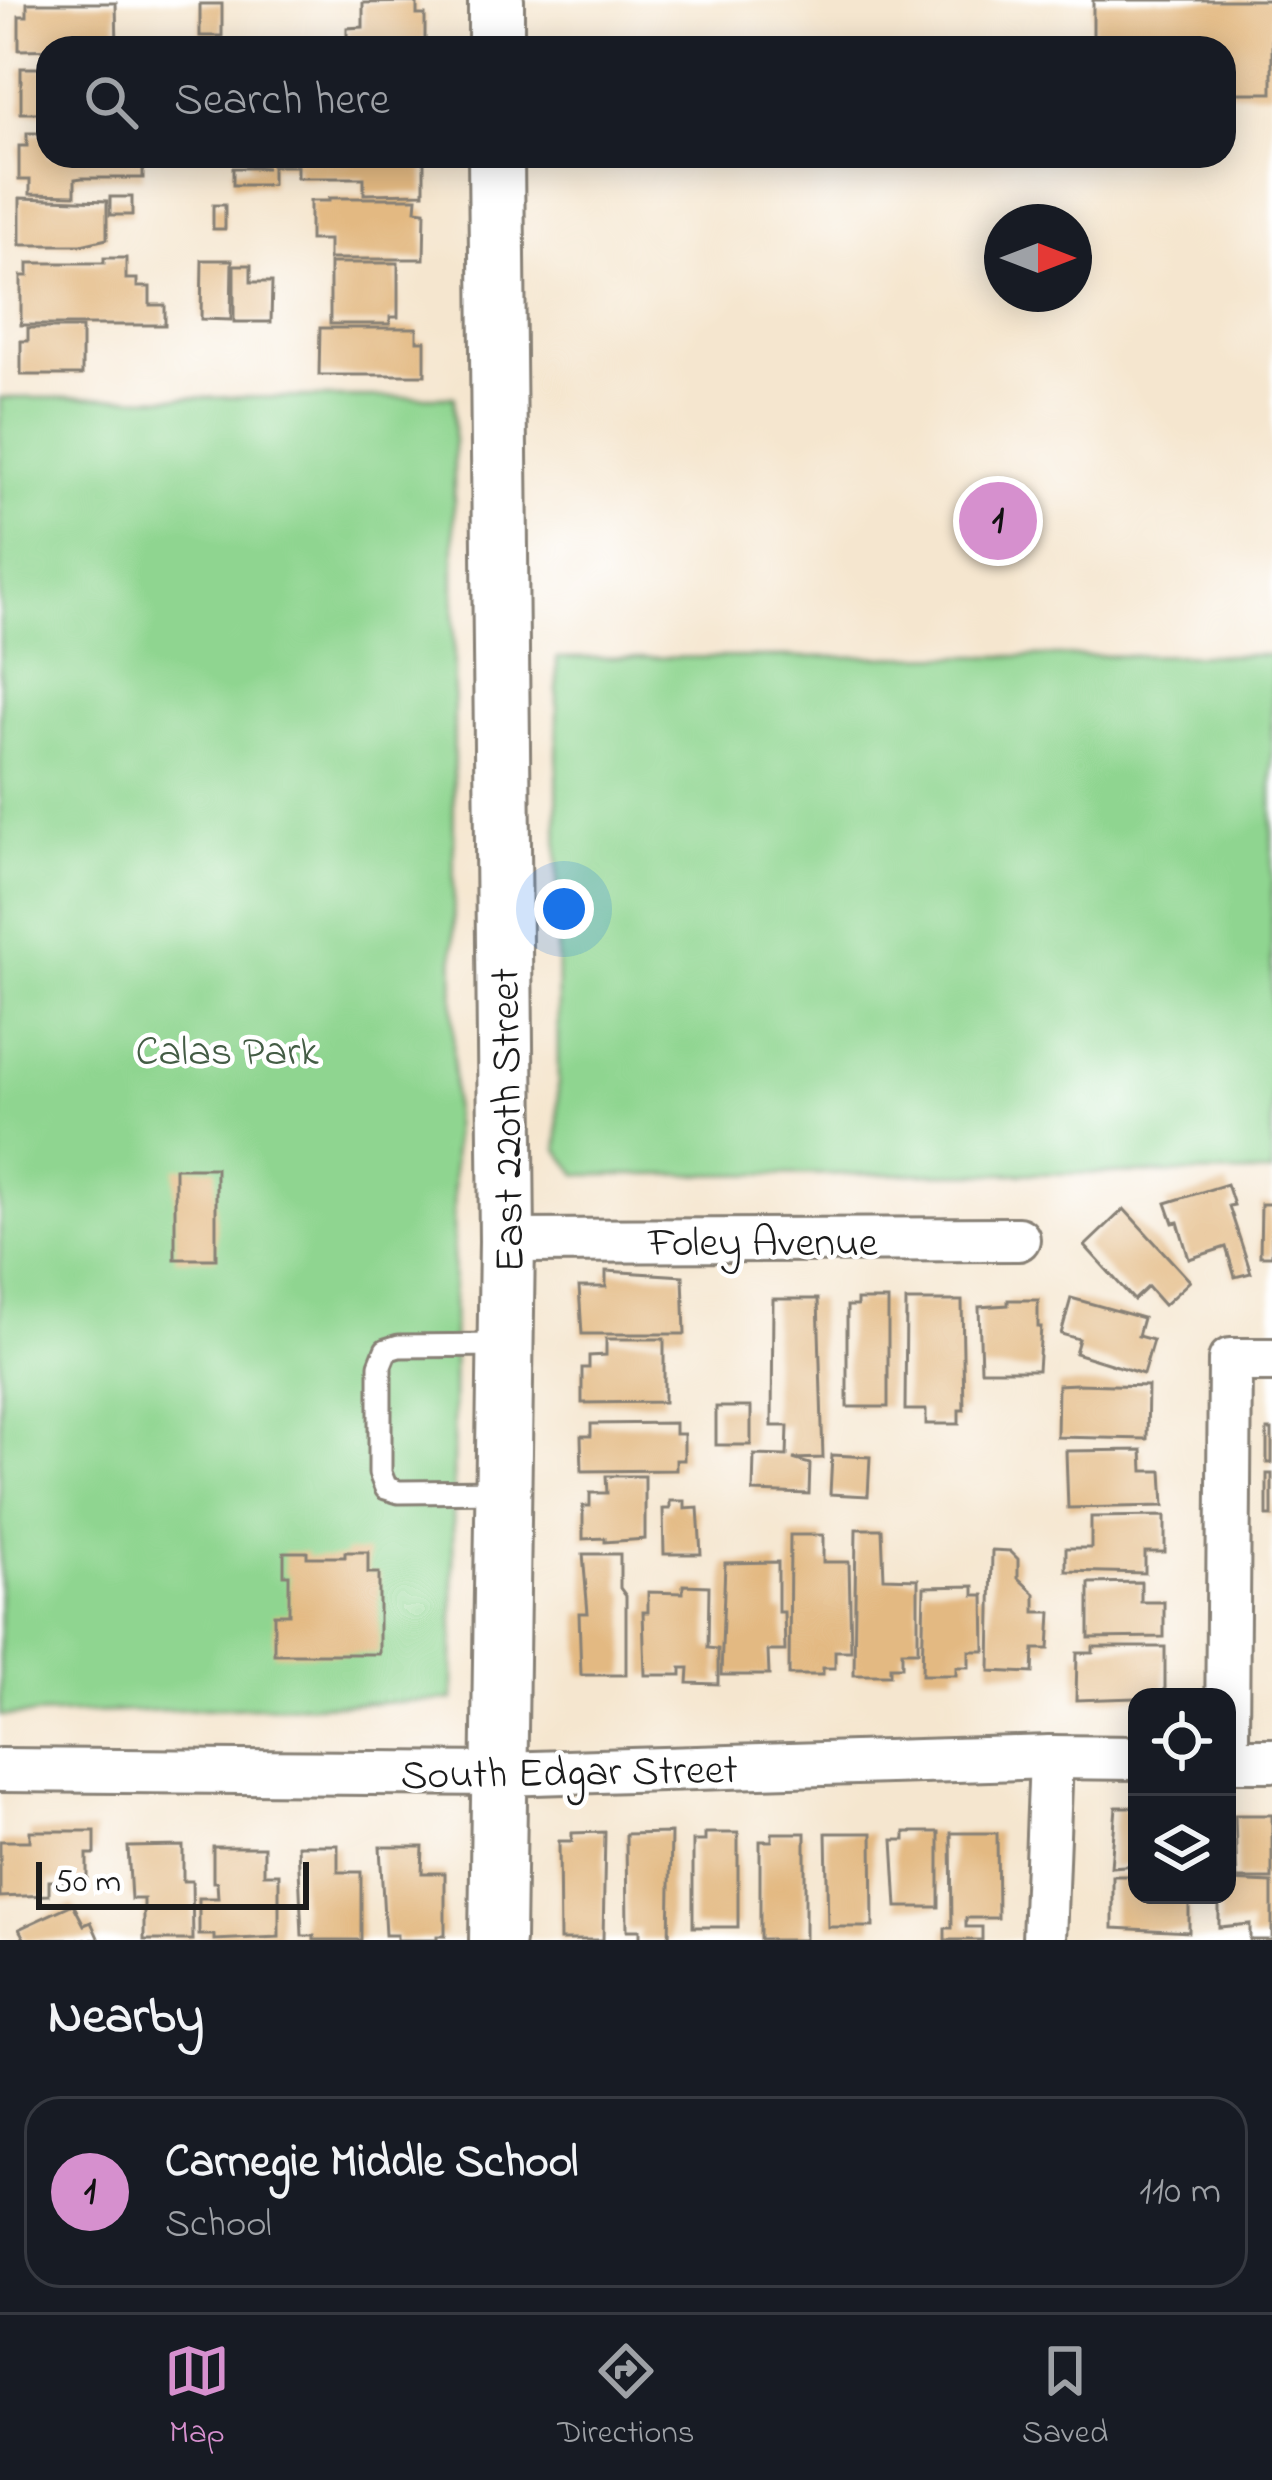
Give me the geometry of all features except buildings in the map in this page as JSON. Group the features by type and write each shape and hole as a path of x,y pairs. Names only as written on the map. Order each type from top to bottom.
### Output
{"street":[{"path":"496,0 496,36"},
{"name":"East 220th Street","path":"496,168 507,1241 497,1940"},
{"name":"Foley Avenue","path":"507,1241 1018,1239"},
{"path":"1230,1688 1251,1360"},
{"path":"1044,1940 1051,1757"},
{"name":"South Edgar Street","path":"0,1769 501,1774 1128,1758"},
{"path":"1236,1760 1272,1760"}],"lane":[{"path":"504,1491 399,1492 386,1488 380,1473 380,1365 382,1355 392,1347 506,1345"}],"green space":[{"name":"Calas Park","path":"454,397 453,1700 0,1716 0,398"},
{"path":"1272,655 1272,1173 578,1175 558,1150 557,658"}],"place":[{"name":"Carnegie Middle School","path":"998,521"}]}
